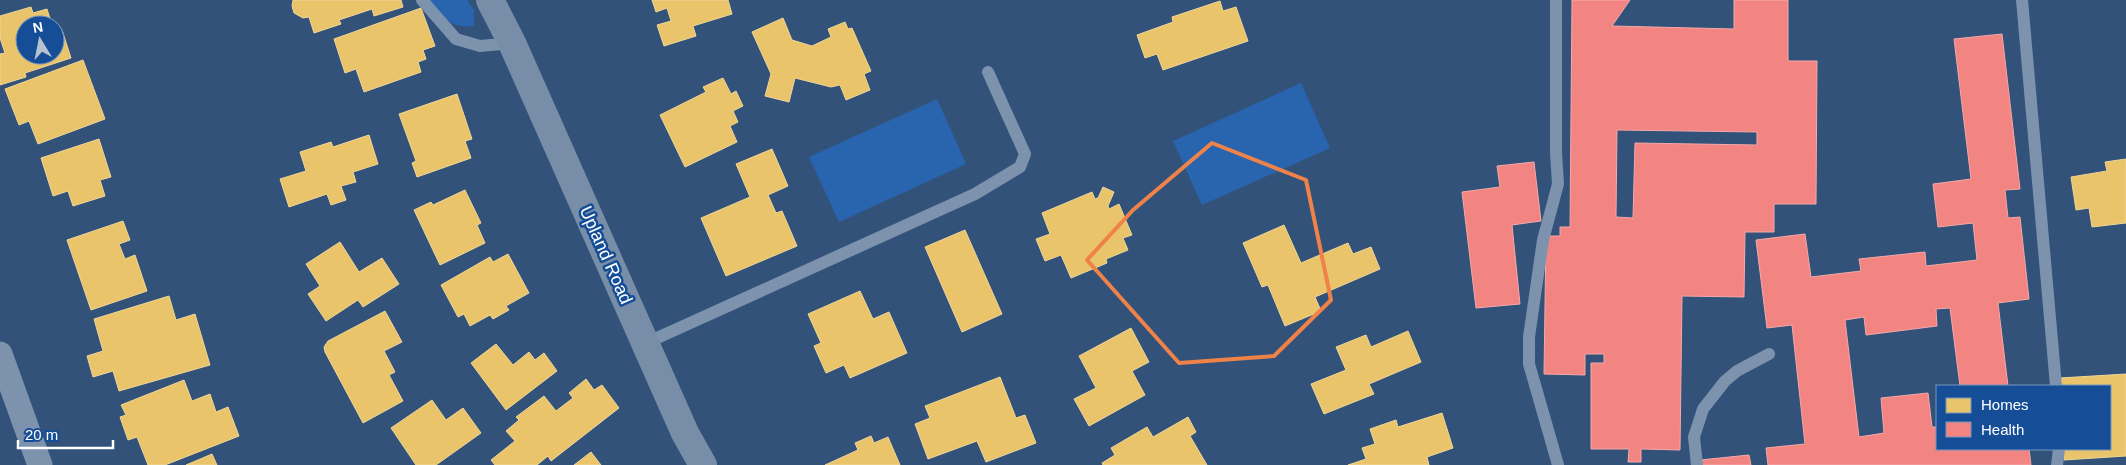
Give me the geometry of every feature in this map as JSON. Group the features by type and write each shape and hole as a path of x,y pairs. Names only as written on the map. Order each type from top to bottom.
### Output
{"main road":[{"name":"Upland Road","path":"490,0 512,43 685,433 703,465"}],"street":[{"path":"0,354 40,465"}],"lane":[{"path":"422,0 456,39 480,46 512,43"},
{"path":"1556,0 1556,153 1558,184 1543,240 1529,337 1529,364 1558,465"},
{"path":"2022,0 2056,385"},
{"path":"646,343 975,194 1020,167 1025,154 988,72"},
{"path":"1697,465 1694,437 1703,409 1725,382 1737,371 1769,354"},
{"path":"2057,465 2059,450"}],"highlighted area":[{"path":"1212,143 1306,180 1331,300 1274,356 1179,363 1087,260 1133,210"}],"shaded area":[{"path":"428,0 467,0 474,10 474,26 453,24"},
{"path":"1301,83 1330,148 1202,205 1173,141"},
{"path":"937,99 966,164 839,222 809,157"}],"building: Homes":[{"path":"293,0 401,0 403,7 374,16 372,9 339,20 341,24 314,33 309,17 303,18 294,13"},
{"path":"652,0 728,0 732,14 693,26 696,36 664,46 657,25 671,21 667,8 656,12"},
{"path":"1220,1 1223,11 1236,7 1248,41 1163,70 1157,54 1145,58 1137,35 1173,22 1172,17"},
{"path":"31,7 33,13 47,9 49,15 15,15 15,65 50,65 25,73 26,77 0,85 0,54 5,53 0,38 0,16"},
{"path":"421,8 435,46 423,50 426,59 418,62 421,72 364,92 356,69 345,73 334,39"},
{"path":"783,18 792,40 812,46 831,37 828,29 845,22 848,29 852,28 871,71 864,74 870,90 846,100 840,85 831,87 795,78 789,102 765,96 771,74 752,32"},
{"path":"65,39 71,58 65,60"},
{"path":"83,60 105,119 38,144 29,121 19,125 5,89"},
{"path":"723,78 731,94 736,91 743,106 733,111 738,122 730,126 737,142 685,167 660,115 706,92 703,87"},
{"path":"457,94 472,139 465,141 471,158 417,177 412,163 416,161 399,114"},
{"path":"369,135 378,164 353,172 356,182 341,186 346,200 331,205 327,194 289,207 280,179 306,171 300,152 331,142 333,147"},
{"path":"99,139 111,177 100,180 105,196 73,206 68,191 53,196 41,158"},
{"path":"772,149 788,186 768,195 776,213 782,211 797,246 726,276 701,218 750,197 736,164"},
{"path":"2126,159 2126,223 2092,227 2089,208 2076,210 2071,177 2107,171 2105,162"},
{"path":"1103,187 1114,192 1108,206 1109,209 1119,204 1132,235 1123,238 1128,250 1106,259 1107,263 1071,278 1061,255 1045,261 1036,239 1050,234 1042,213 1092,192 1095,199 1098,198"},
{"path":"465,190 481,223 477,225 485,243 440,265 414,210 431,202 433,205"},
{"path":"123,221 130,240 119,244 125,259 135,255 147,291 91,310 67,240"},
{"path":"1284,225 1301,263 1348,243 1353,254 1371,247 1380,269 1315,297 1321,311 1285,326 1268,285 1262,287 1243,243"},
{"path":"965,230 1002,314 962,332 925,247"},
{"path":"340,242 359,272 382,258 399,284 363,307 358,300 326,321 308,294 320,286 306,264"},
{"path":"508,254 529,293 506,306 509,310 493,319 490,315 470,326 464,314 458,317 441,285 490,257 493,262"},
{"path":"860,291 873,319 889,312 907,353 850,378 844,365 826,373 814,346 821,343 808,314"},
{"path":"169,296 176,320 195,314 210,365 119,391 113,371 93,377 87,356 103,351 94,319"},
{"path":"385,311 402,342 384,351 395,372 389,375 403,401 363,423 324,347 328,341"},
{"path":"1131,328 1149,362 1132,371 1145,395 1089,426 1074,399 1096,388 1079,356"},
{"path":"1408,331 1421,362 1369,384 1374,394 1324,414 1311,384 1346,370 1336,347 1366,335 1371,347"},
{"path":"496,344 513,365 529,352 535,360 544,353 557,371 506,410 471,363"},
{"path":"2126,374 2126,456 2064,460 2063,450 2111,450 2111,385 2060,385 2060,378"},
{"path":"1000,377 1016,418 1025,415 1036,443 986,462 977,441 928,459 915,424 930,418 925,406"},
{"path":"586,379 594,390 602,385 619,408 551,461 548,456 537,465 495,465 491,460 515,441 506,431 519,420 516,417 544,396 556,411 573,398 569,393"},
{"path":"184,380 192,401 210,394 216,412 228,407 239,436 165,465 148,465 137,437 128,440 120,417 126,415 121,405"},
{"path":"432,400 446,420 463,408 481,433 436,465 416,465 391,428"},
{"path":"1442,413 1453,448 1427,457 1429,465 1348,465 1366,459 1362,448 1375,444 1370,429 1396,420 1398,427"},
{"path":"1188,417 1196,432 1190,436 1207,465 1103,465 1102,463 1115,455 1111,448 1147,427 1153,437"},
{"path":"871,436 874,443 888,437 900,465 825,465 858,450 855,443"},
{"path":"591,452 601,465 574,465"},
{"path":"212,454 217,465 186,465"}],"building: Health":[{"path":"1572,0 1630,0 1612,26 1734,29 1734,0 1788,0 1788,61 1817,61 1816,204 1774,204 1774,232 1745,232 1744,297 1682,296 1680,450 1641,449 1641,462 1628,462 1629,449 1591,449 1591,363 1604,363 1604,354 1585,354 1585,375 1544,374 1546,236 1560,236 1560,227 1570,227","holes":["1617,130 1757,132 1757,145 1635,143 1633,218 1616,217"]},
{"path":"2002,34 2020,189 2005,190 2008,218 2020,217 2029,299 1998,303 2008,385 1960,385 1950,308 1936,309 1937,326 1866,335 1864,317 1845,320 1859,437 1884,433 1881,398 1928,393 1932,427 1936,427 1936,450 2029,450 2031,465 1768,465 1766,448 1805,444 1792,325 1767,328 1756,240 1805,234 1811,277 1861,271 1859,259 1925,252 1926,266 1977,260 1973,223 1938,227 1933,184 1971,179 1954,39"},
{"path":"1534,162 1541,221 1512,225 1520,304 1476,308 1462,192 1500,187 1497,166"},
{"path":"1749,455 1751,465 1701,465 1700,460"}]}
